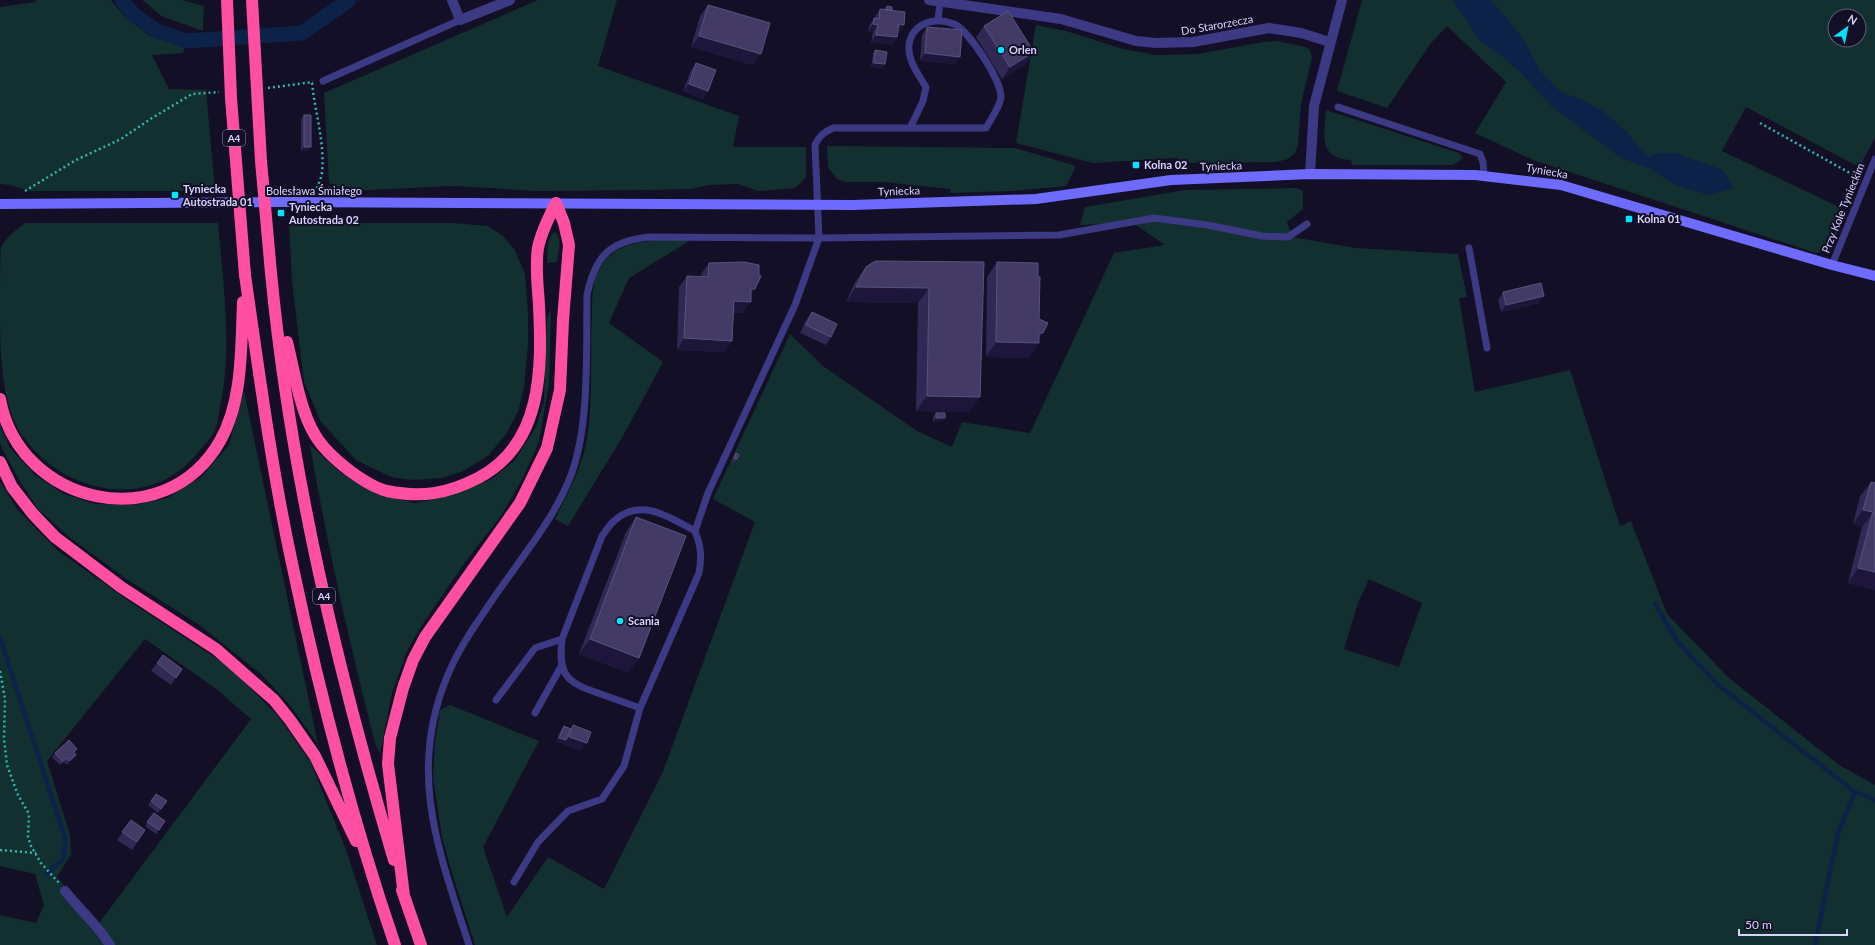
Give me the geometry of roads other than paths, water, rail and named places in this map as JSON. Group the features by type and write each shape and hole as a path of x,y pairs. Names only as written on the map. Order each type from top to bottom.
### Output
{"highway":[{"name":"A4","path":"227,0 231,98 245,275 262,400 293,568 333,739 371,872 395,945"},
{"name":"A4","path":"252,0 261,161 271,273 297,457 318,565 355,722 404,896 421,945"},
{"path":"273,289 306,417 315,435 327,451 355,475 385,490 409,494 438,494 456,488 488,473 511,452 524,433 533,409 539,379 540,335 537,266 538,248 546,224 556,203"},
{"path":"404,896 388,764 390,738 413,660 425,637 443,609 487,551 520,503 547,448 560,390 563,320 569,245 564,223 556,203"},
{"path":"0,399 6,422 12,434 27,456 54,480 83,494 103,498 123,499 162,492 182,482 203,464 220,441 230,418 240,360 245,275"},
{"path":"0,462 12,487 33,514 55,537 121,587 216,649 274,700 315,756 371,872"}],"street":[{"path":"452,0 460,20 510,0"},
{"name":"Do Starorzecza","path":"929,0 1060,19 1136,41 1156,43 1193,42 1269,28 1301,33 1330,42"},
{"path":"1310,174 1314,106 1342,0"},
{"name":"Tyniecka","path":"556,203 818,205 1009,200 1036,199 1171,180 1310,174 1484,175 1561,185 1832,265 1875,276"},
{"name":"Bolesława Śmiałego","path":"0,204 556,203"},
{"path":"65,891 74,903 94,922 110,945"}],"lane":[{"path":"938,20 940,2"},
{"path":"323,81 460,20"},
{"path":"695,531 708,493 795,305 819,238 815,145 821,135 833,128 910,128 986,128 994,115 1001,97 996,80 965,32 954,24 938,20 923,23 916,28 910,40 909,48 911,60 926,87 918,114 910,128"},
{"path":"1338,106 1480,154 1483,162 1484,175"},
{"name":"Przy Kole Tynieckim","path":"1832,265 1875,159"},
{"path":"469,945 436,839 430,808 428,780 430,737 439,699 457,656 478,621 552,512 563,493 571,474 577,456 581,429 590,279 596,266 604,255 616,245 632,239 686,236 819,238 1059,235 1154,218 1208,224 1262,236 1288,237 1307,224"},
{"path":"1469,248 1487,348"},
{"path":"514,882 538,842 568,811 602,799 624,766 640,708 699,573 702,552 700,542 695,531 665,514 646,510 627,513 614,521 602,536 562,639 560,654 562,665 567,677 578,686 640,708"},
{"path":"496,700 535,648 562,639"},
{"path":"535,713 562,665"}],"water":[{"path":"1453,0 1490,0 1511,23 1526,44 1540,71 1561,92 1583,100 1603,111 1628,133 1649,157 1656,153 1676,153 1723,170 1733,188 1708,195 1675,185 1649,168 1621,158 1551,106 1523,75 1503,57 1481,42"}],"waterway":[{"path":"122,0 133,14 157,31 186,41 302,33 349,0"},
{"path":"1655,604 1677,641 1717,684 1855,792 1875,800"},
{"path":"0,638 66,841 63,859 46,874"},
{"path":"1815,945 1838,833 1855,792"}],"place":[{"name":"Orlen","path":"1001,50"},
{"name":"Kolna 02","path":"1136,165"},
{"name":"Tyniecka Autostrada 01","path":"175,195"},
{"name":"Tyniecka Autostrada 02","path":"281,213"},
{"name":"Kolna 01","path":"1629,219"},
{"name":"Scania","path":"620,621"}]}
